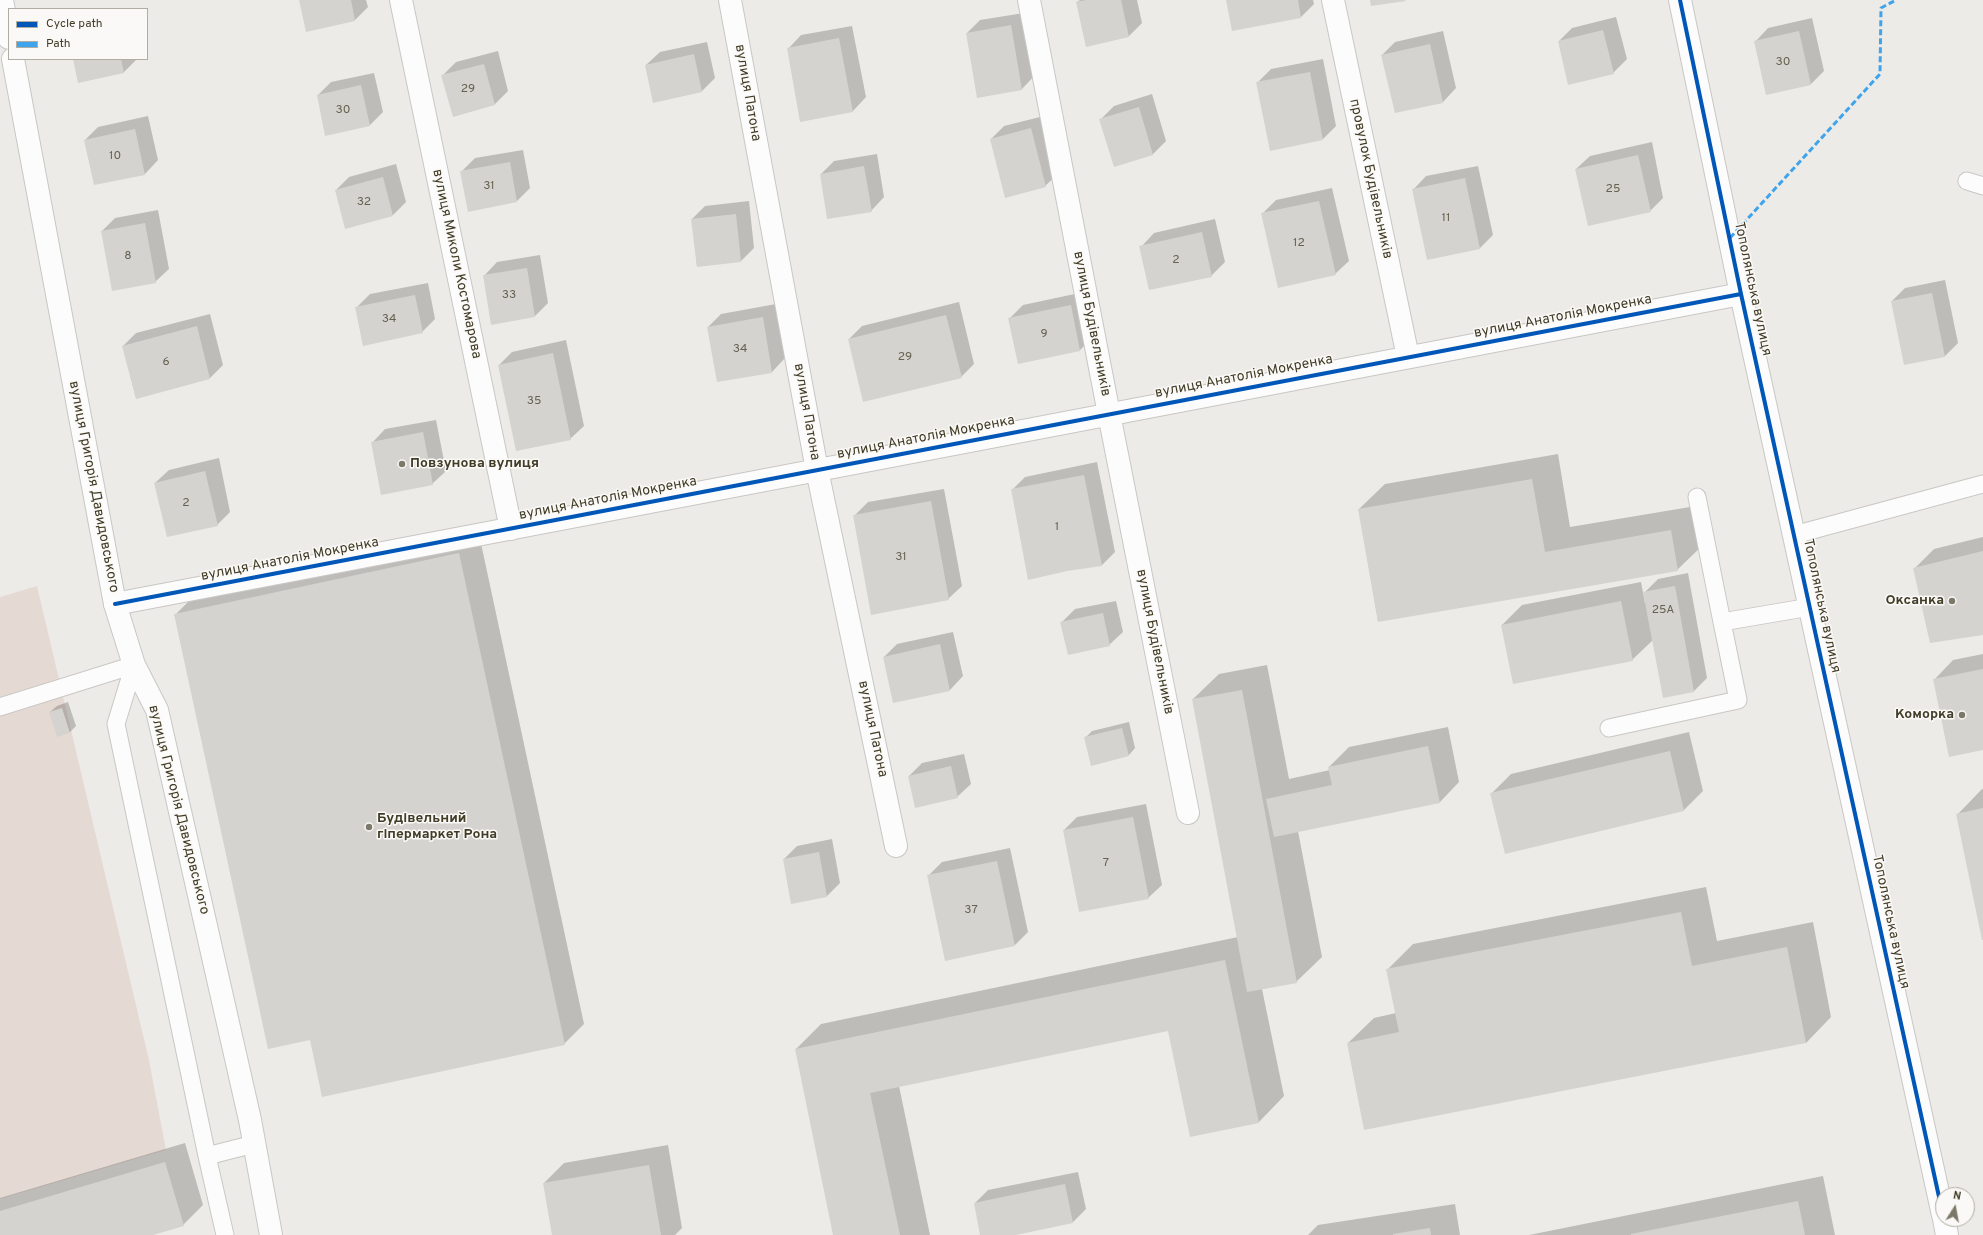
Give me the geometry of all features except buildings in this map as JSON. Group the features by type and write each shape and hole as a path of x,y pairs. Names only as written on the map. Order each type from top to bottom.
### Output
{"street":[{"path":"2,0 8,33"},
{"name":"вулиця Миколи Костомарова","path":"401,0 511,528"},
{"name":"вулиця Патона","path":"730,0 817,470 896,846"},
{"name":"вулиця Будівельників","path":"1029,0 1108,414 1188,813"},
{"name":"провулок Будівельників","path":"1333,0 1408,357"},
{"name":"Тополянська вулиця","path":"1680,0 1741,294 1937,1187"},
{"name":"вулиця Григорія Давидовського","path":"13,60 115,604 134,665 157,710 250,1120 271,1235"},
{"name":"вулиця Анатолія Мокренка","path":"115,604 1741,294"}],"lane":[{"path":"1794,535 1983,484"},
{"path":"1608,728 1738,700 1697,497"},
{"path":"1722,622 1810,607"},
{"path":"0,707 134,665"},
{"path":"134,665 116,724 225,1235"},
{"path":"207,1156 254,1144"}],"shaded area":[{"path":"37,586 149,1060 166,1150 0,1199 0,597"}],"marked path":[{"path":"1730,238 1880,74 1881,8 1896,0"}],"cycle path":[{"path":"1680,0 1741,294 1937,1187"},
{"path":"115,604 1741,294"}],"place":[{"name":"Повзунова вулиця","path":"402,464"},
{"name":"Оксанка","path":"1952,601"},
{"name":"Коморка","path":"1962,715"},
{"name":"Будівельний гіпермаркет Рона","path":"369,827"}]}
